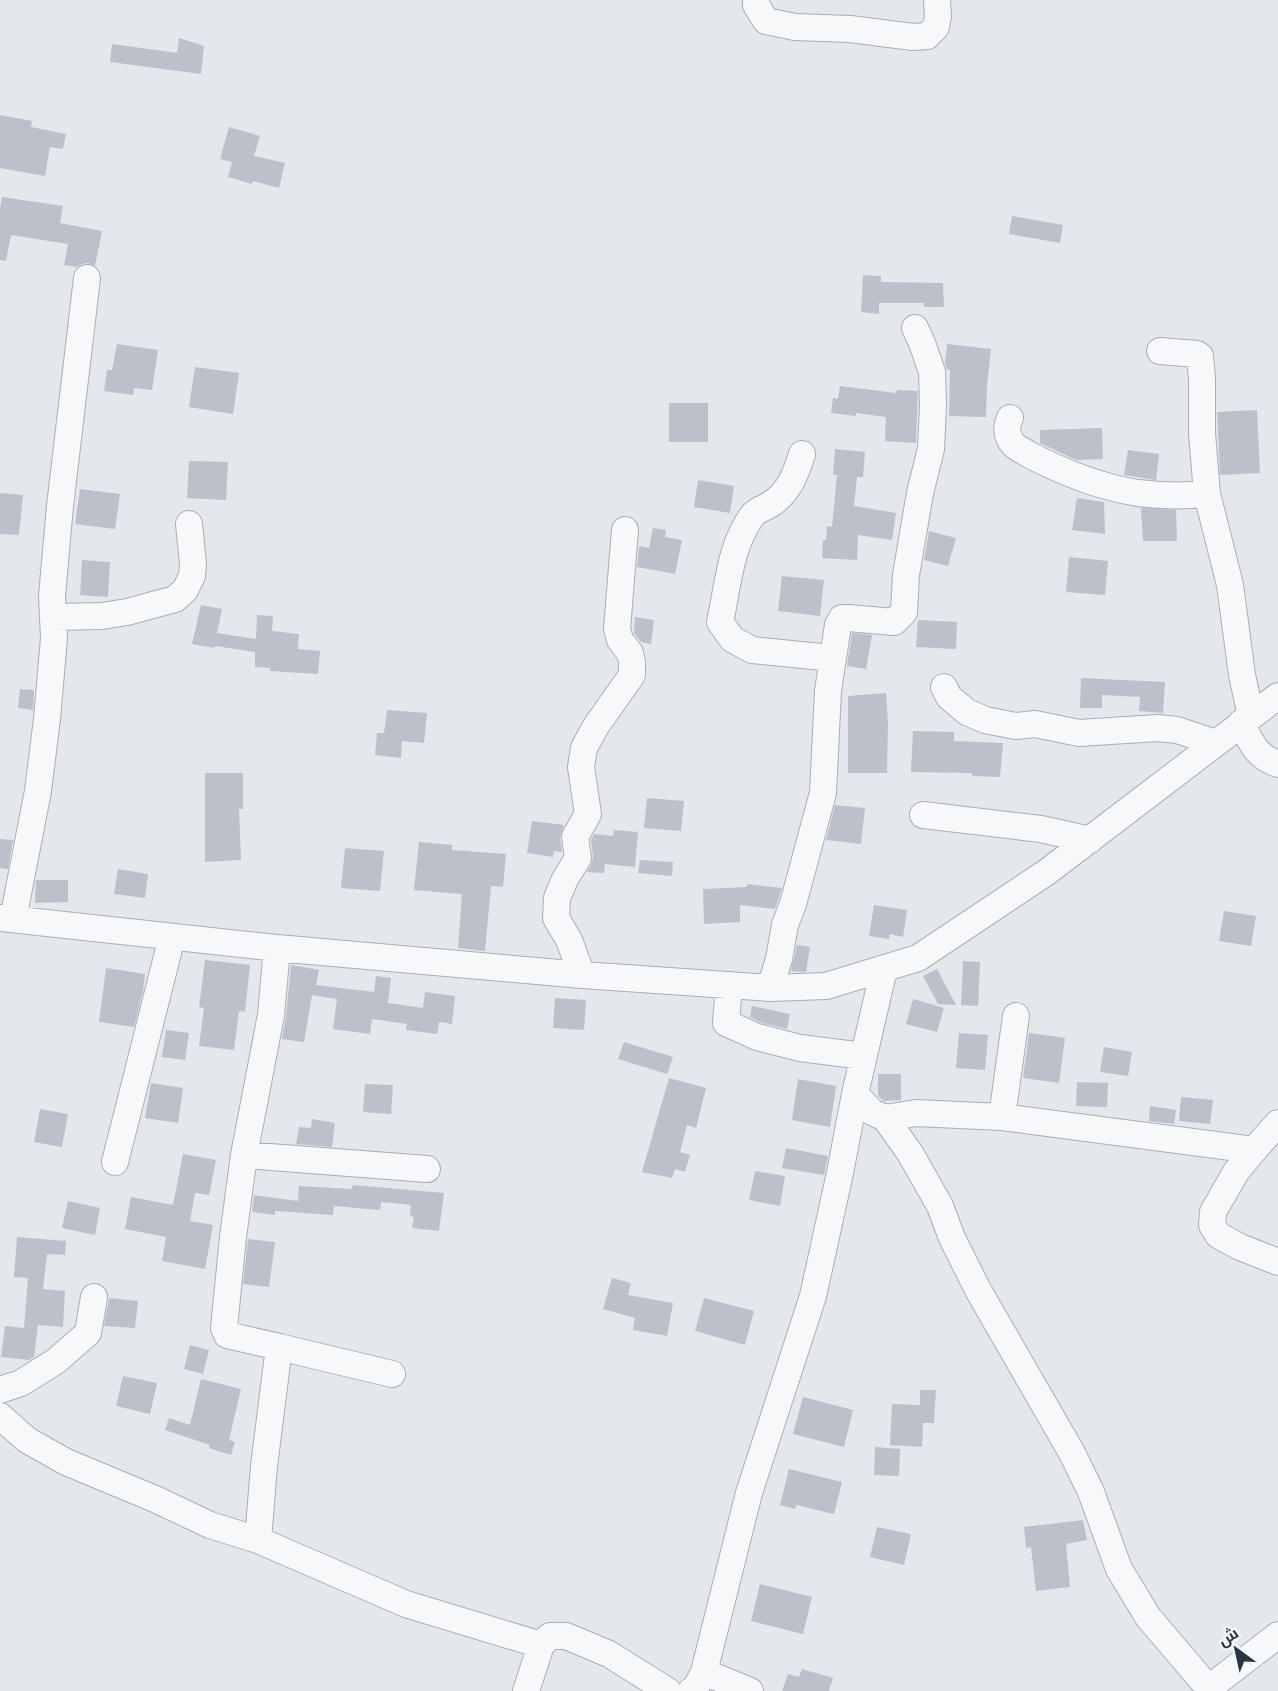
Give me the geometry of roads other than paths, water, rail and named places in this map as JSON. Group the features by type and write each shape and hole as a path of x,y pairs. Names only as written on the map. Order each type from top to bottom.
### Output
{"street":[{"path":"756,0 766,21 795,27 850,29 913,37 927,36 936,27 937,0"},
{"path":"87,278 60,506 52,596 54,617 52,663 38,791 7,919 277,948 582,975 770,988 826,986 918,958 1047,872 1278,696"},
{"path":"770,988 779,959 785,925 793,904 823,793 828,691 838,625 842,618 894,622 904,612 906,575 913,527 931,449 934,394 932,372 915,328"},
{"path":"1160,351 1200,356 1207,494 1230,585 1246,720 1257,751 1265,760 1278,764"},
{"path":"1010,418 1007,433 1012,444 1041,461 1091,481 1114,488 1152,494 1207,494"},
{"path":"802,454 795,476 787,489 773,503 753,514 737,542 720,622 732,639 752,650 832,658"},
{"path":"54,617 102,616 175,599 185,590 192,576 189,524"},
{"path":"582,975 569,940 556,918 556,898 578,858 575,837 588,814 581,767 584,748 596,726 632,675 630,653 620,640 617,630 625,530"},
{"path":"945,687 950,697 967,712 985,720 1016,726 1035,724 1079,733 1158,728 1177,730 1216,743"},
{"path":"923,815 1041,829 1090,840"},
{"path":"115,1162 172,937"},
{"path":"277,948 271,1015 244,1155 224,1328 227,1335 392,1374"},
{"path":"750,1691 697,1682 749,1493 813,1296 863,1056 884,969"},
{"path":"729,985 726,1023 757,1037 800,1048 863,1056"},
{"path":"1002,1117 1016,1016"},
{"path":"855,1094 872,1112 885,1118 920,1170 940,1206 952,1238 978,1290 1072,1453 1091,1492 1119,1569 1148,1617 1210,1690 1278,1635"},
{"path":"885,1118 916,1113 1002,1117 1254,1150"},
{"path":"1278,1123 1236,1172 1213,1212 1212,1225 1218,1235 1240,1247 1278,1262"},
{"path":"244,1155 427,1169"},
{"path":"0,1390 21,1383 56,1361 88,1333 94,1297"},
{"path":"258,1540 264,1466 279,1347"},
{"path":"0,1416 27,1440 66,1462 155,1498 210,1525 258,1540 406,1604 541,1645"},
{"path":"526,1691 541,1645 550,1636 566,1636 609,1654 668,1691"}]}
